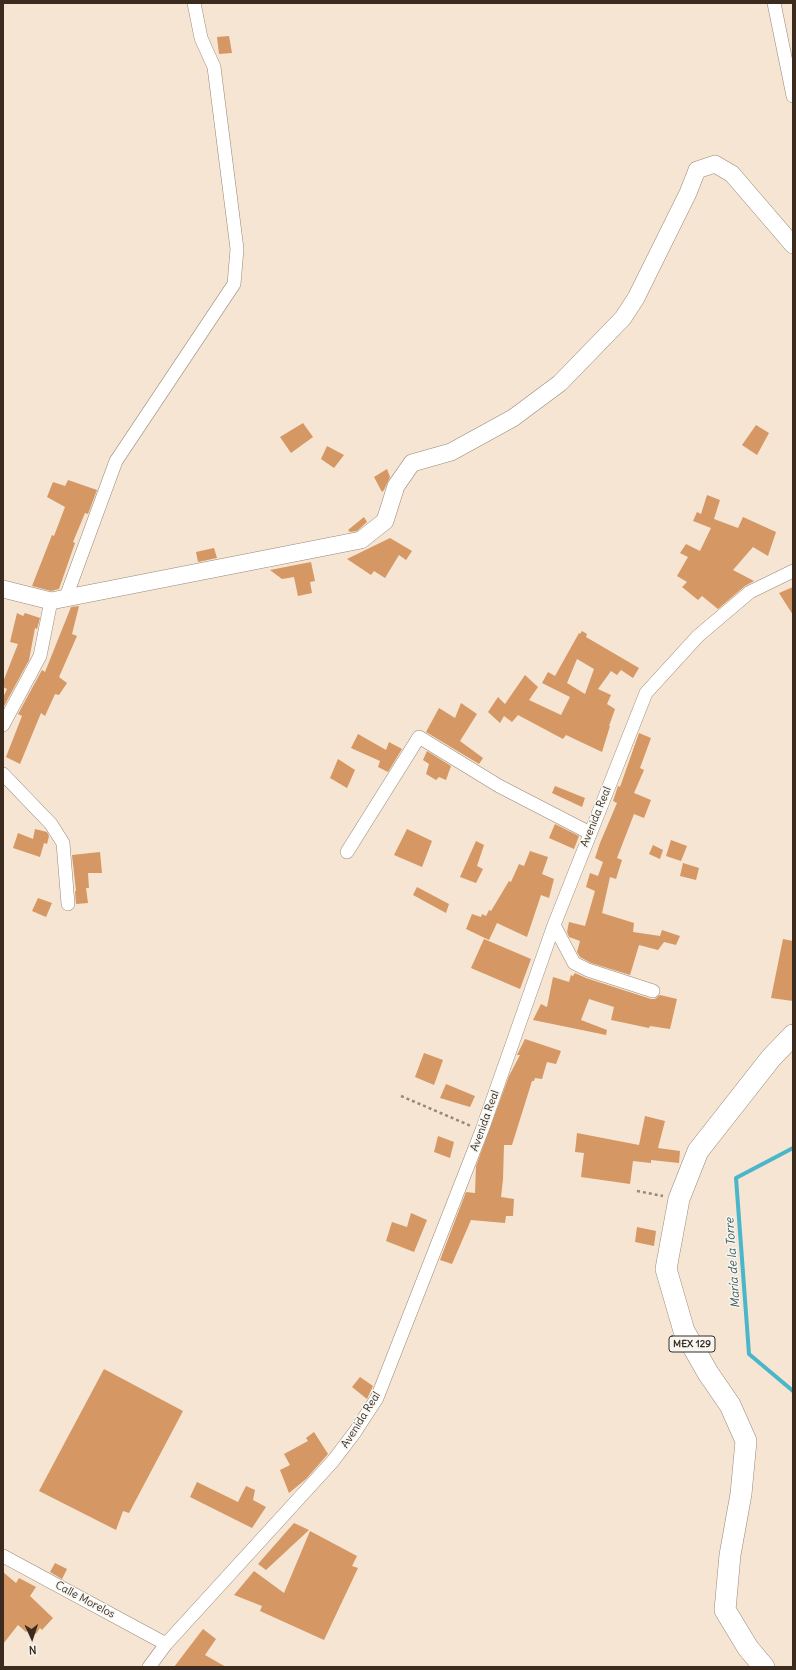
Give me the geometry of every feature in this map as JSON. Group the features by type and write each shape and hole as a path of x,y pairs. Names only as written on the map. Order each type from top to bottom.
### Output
{"main road":[{"name":"MEX 129","path":"764,1667 748,1648 725,1610 730,1555 741,1494 746,1441 730,1405 708,1373 684,1331 666,1269 679,1199 698,1151 771,1058 793,1036"}],"street":[{"path":"3,725 40,656 58,599 116,462 234,284 237,249 214,67 201,38 194,3"},
{"path":"774,3 793,96"},
{"path":"3,589 58,599 361,540 385,521 396,486 412,463 451,452 513,418 560,383 623,318 640,291 698,170 715,164 732,174 793,244"},
{"name":"Avenida Real","path":"149,1667 166,1644 333,1461 355,1432 377,1398 482,1130 554,924 646,693 698,636 750,592 793,571"},
{"path":"347,852 419,737 499,786 590,833"},
{"path":"3,774 51,824 63,843 68,904"},
{"path":"554,924 574,962 588,970 653,991"},
{"name":"Calle Morelos","path":"3,1556 166,1644"}],"path":[{"path":"401,1096 482,1130"},
{"path":"637,1191 679,1199"}],"building":[{"path":"229,36 232,53 219,54 217,37"},
{"path":"303,423 313,437 291,453 280,437"},
{"path":"756,425 769,433 757,455 742,445"},
{"path":"327,446 344,455 334,468 321,459"},
{"path":"387,469 390,477 382,492 374,477"},
{"path":"68,480 97,490 88,514 85,513 73,542 75,543 59,589 51,591 32,586 52,535 54,536 65,507 47,497 53,482 65,486"},
{"path":"707,495 720,500 714,519 738,528 743,517 776,532 768,556 753,547 733,570 754,581 745,586 718,609 702,596 698,600 682,587 687,582 677,576 688,557 680,553 686,544 700,551 711,528 693,521 697,512 701,514"},
{"path":"364,517 367,522 357,531 350,532 348,530"},
{"path":"390,538 412,551 406,560 399,555 385,578 374,571 371,575 347,559"},
{"path":"214,548 217,558 198,562 196,552"},
{"path":"311,562 315,581 310,582 312,593 298,596 294,577 282,579 270,570"},
{"path":"793,587 793,615 779,593"},
{"path":"79,606 72,634 77,636 59,677 67,683 59,695 55,694 45,716 41,713 20,764 6,757 22,716 18,714 42,670 45,672 71,607"},
{"path":"17,613 23,616 25,613 40,618 37,629 35,628 29,660 3,708 3,698 7,689 3,687 3,682 18,644 10,642"},
{"path":"582,631 587,634 586,637 639,668 633,678 621,670 617,675 611,671 598,689 611,695 607,704 615,709 602,752 566,735 563,739 518,715 512,722 504,716 500,723 488,712 498,697 505,704 525,675 538,687 529,700 561,715 570,697 542,683 548,672 555,676 579,633 580,634","holes":["577,659 594,669 585,694 567,683"]},
{"path":"461,703 477,714 460,741 483,758 479,764 426,732 439,708 455,718"},
{"path":"639,733 651,738 640,768 644,770 634,793 651,800 644,818 634,814 617,858 622,860 616,879 610,877 602,913 634,923 633,932 660,936 662,930 680,936 676,945 664,942 658,950 639,945 630,975 591,963 580,957 577,952 580,941 569,937 567,932 569,922 585,926 595,891 586,887 590,873 598,876 603,862 595,858 617,803 613,801 618,786 620,787"},
{"path":"358,734 386,750 389,742 402,749 388,772 378,767 380,761 351,748"},
{"path":"427,751 451,766 446,780 439,777 436,780 426,774 429,764 423,760"},
{"path":"338,759 355,770 347,788 330,778"},
{"path":"555,786 585,798 582,807 552,793"},
{"path":"555,824 579,836 574,849 549,838"},
{"path":"35,829 47,832 49,836 47,844 44,843 40,857 13,848 18,833 33,839"},
{"path":"407,829 432,841 422,867 394,855"},
{"path":"671,840 687,846 681,861 666,856"},
{"path":"476,841 484,845 477,866 483,869 476,883 460,877"},
{"path":"653,845 663,850 660,859 649,854"},
{"path":"530,851 548,857 542,874 554,879 549,898 541,895 527,937 497,923 489,940 466,929 472,914 481,917 482,914 486,916 489,910 491,911 509,881 511,882 519,864 524,866"},
{"path":"100,852 102,873 88,873 89,888 86,888 88,903 76,904 72,855"},
{"path":"683,863 699,868 696,880 680,876"},
{"path":"417,887 449,904 446,913 413,895"},
{"path":"38,898 52,903 46,917 32,911"},
{"path":"484,939 531,959 520,989 471,968"},
{"path":"783,939 793,941 793,1001 771,998"},
{"path":"575,973 651,999 655,999 660,995 677,999 670,1029 650,1026 649,1028 611,1020 614,1007 589,999 581,1020 607,1030 606,1035 533,1020 541,1004 547,1007 553,977 569,982 571,975 573,976"},
{"path":"525,1039 561,1051 556,1064 547,1062 542,1079 535,1078 534,1081 532,1081 512,1145 504,1145 501,1197 514,1199 513,1216 506,1216 505,1223 471,1220 452,1264 440,1260 466,1192 475,1193 476,1166 509,1076 520,1055 517,1055"},
{"path":"424,1053 443,1060 434,1085 415,1077"},
{"path":"446,1084 475,1096 470,1107 440,1098"},
{"path":"645,1116 665,1121 658,1148 680,1151 679,1163 651,1160 651,1163 633,1161 630,1184 581,1177 584,1153 575,1152 577,1133 639,1145"},
{"path":"438,1136 454,1142 450,1158 434,1152"},
{"path":"411,1213 427,1220 414,1252 386,1241 392,1222 407,1227"},
{"path":"637,1227 656,1231 654,1246 635,1242"},
{"path":"104,1369 183,1411 129,1513 123,1511 116,1530 39,1491"},
{"path":"360,1377 373,1386 367,1399 352,1387"},
{"path":"314,1432 328,1454 306,1479 289,1493 280,1470 290,1465 284,1454 308,1441 306,1438"},
{"path":"197,1482 238,1502 246,1486 255,1490 253,1500 266,1507 252,1528 190,1497"},
{"path":"294,1523 309,1530 266,1570 258,1564"},
{"path":"310,1531 357,1556 352,1566 358,1568 324,1640 260,1611 262,1606 234,1595 254,1571 284,1593"},
{"path":"55,1563 67,1569 62,1579 50,1572"},
{"path":"3,1572 16,1583 19,1578 36,1587 30,1596 53,1618 42,1630 40,1628 36,1634 29,1629 26,1632 18,1625 3,1644"},
{"path":"203,1629 216,1639 205,1655 226,1667 174,1667"}],"waterway":[{"name":"María de la Torre","path":"793,1148 736,1178 749,1354 793,1391"}]}
